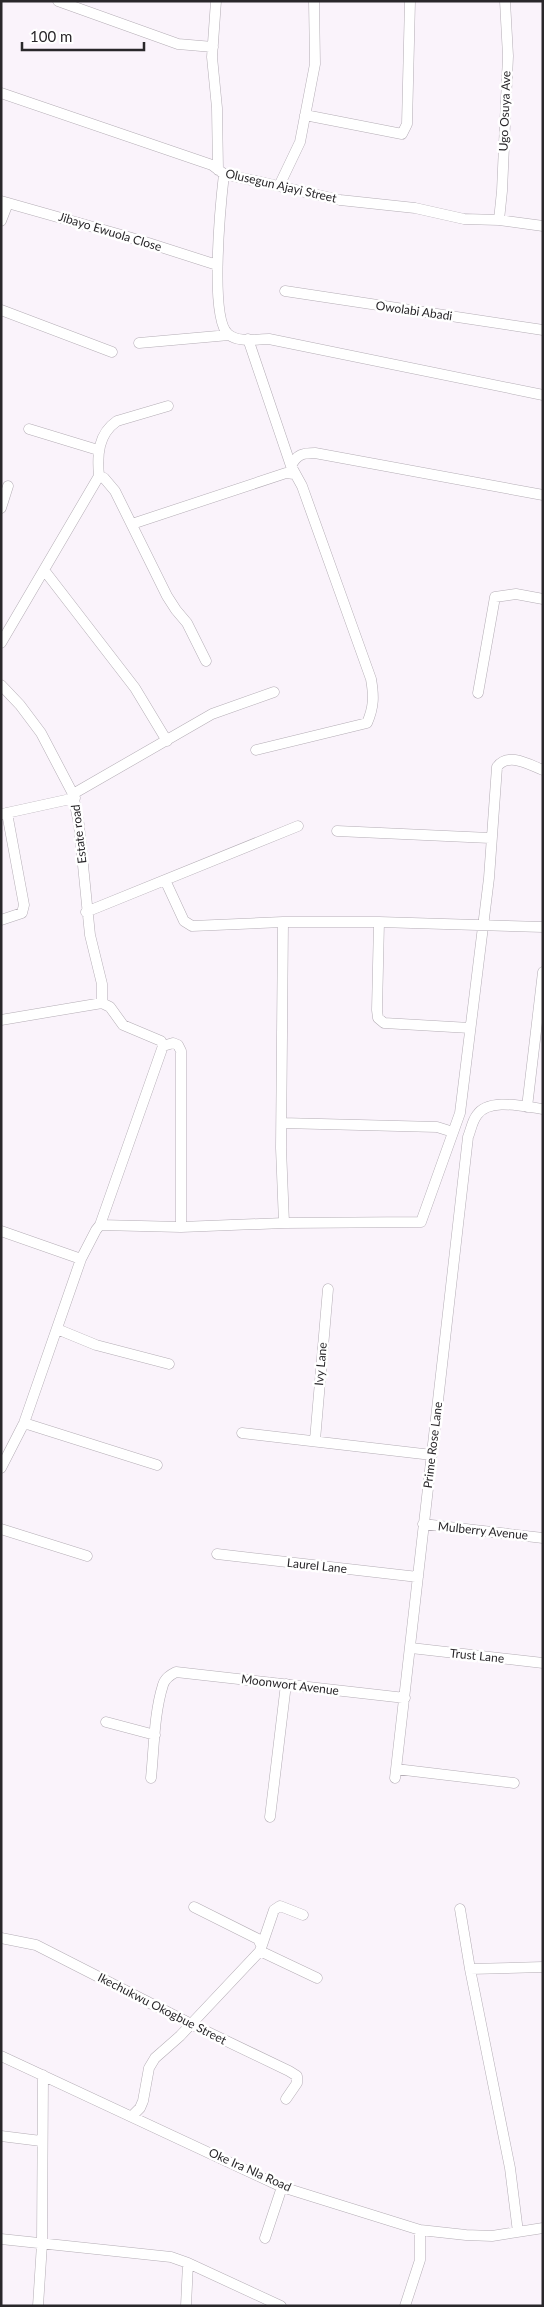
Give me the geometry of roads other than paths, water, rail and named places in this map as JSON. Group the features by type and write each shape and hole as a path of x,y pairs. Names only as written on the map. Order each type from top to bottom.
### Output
{"street":[{"path":"58,1 178,44 213,47"},
{"path":"216,1 213,47 221,172 217,265 222,325 229,335 248,340 269,339 543,395"},
{"path":"279,186 300,142 316,64 314,1"},
{"path":"305,115 402,134 408,124 410,1"},
{"name":"Ugo Osuya Ave","path":"499,220 508,56 505,1"},
{"name":"Olusegun Ajayi Street","path":"1,93 212,165 221,172 347,201 415,208 464,219 499,220 543,226"},
{"path":"1,221 5,202"},
{"name":"Jibayo Ewuola Close","path":"5,202 139,240 217,265"},
{"name":"Owolabi Abadi","path":"285,291 543,330"},
{"path":"1,310 112,352"},
{"path":"139,343 229,335"},
{"path":"248,340 292,470 302,486 371,679 374,699 372,712 367,723 256,750"},
{"path":"1,643 98,476 98,450 110,426 168,406"},
{"path":"28,429 98,450"},
{"path":"292,470 295,457 303,453 315,453 543,495"},
{"path":"132,524 292,470"},
{"path":"98,476 109,482 167,596 187,623 206,661"},
{"path":"1,508 8,486"},
{"path":"44,570 135,688 167,740"},
{"path":"478,693 495,597 516,594 543,599"},
{"name":"Estate road","path":"3,690 41,733 74,796 79,825 86,912 102,984 102,1003"},
{"path":"1,920 22,913 24,905 4,814 74,796 212,714 274,692"},
{"path":"100,1225 418,1224 422,1220 460,1113 488,878 496,767 501,761 509,759 543,770"},
{"path":"86,912 298,826"},
{"path":"337,831 490,838"},
{"path":"165,880 184,921 192,926 283,922 379,922 543,927"},
{"path":"283,922 281,1148 284,1223"},
{"path":"379,922 378,1018 384,1023 470,1028"},
{"path":"543,972 527,1107 543,1109"},
{"path":"1,1020 102,1003 110,1008 123,1025 162,1041 163,1046 100,1225 81,1259 24,1424 1,1468"},
{"path":"163,1046 174,1043 178,1045 180,1051 181,1226"},
{"name":"Prime Rose Lane","path":"514,1783 395,1773 411,1648 468,1137 477,1114 493,1105 527,1107"},
{"path":"282,1123 437,1126 453,1132"},
{"path":"1,1231 81,1259"},
{"name":"Ivy Lane","path":"314,1440 328,1288"},
{"path":"57,1329 96,1345 169,1364"},
{"path":"24,1424 157,1465"},
{"path":"242,1433 432,1455"},
{"name":"Mulberry Avenue","path":"424,1524 543,1538"},
{"path":"1,1529 87,1556"},
{"name":"Laurel Lane","path":"217,1554 418,1577"},
{"name":"Trust Lane","path":"411,1648 543,1663"},
{"name":"Moonwort Avenue","path":"155,1736 163,1684 168,1676 176,1672 405,1698"},
{"path":"270,1817 286,1684"},
{"path":"106,1722 155,1736 151,1778"},
{"path":"132,2116 144,2101 149,2068 155,2058 191,2024 260,1948 277,1906 303,1915"},
{"path":"194,1907 258,1939 260,1948 317,1978"},
{"path":"460,1909 470,1969 510,2168 518,2232"},
{"name":"Ikechukwu Okogbue Street","path":"1,1938 36,1945 297,2076 297,2083 286,2100"},
{"path":"470,1969 543,1967"},
{"name":"Oke Ira Nla Road","path":"1,2056 282,2187 420,2230 466,2236 492,2236 543,2228"},
{"path":"38,2306 42,2244 41,2141 43,2075"},
{"path":"1,2136 41,2141"},
{"path":"265,2238 282,2187"},
{"path":"405,2306 420,2260 420,2230"},
{"path":"1,2240 171,2257 280,2306"},
{"path":"186,2306 188,2263"}]}
